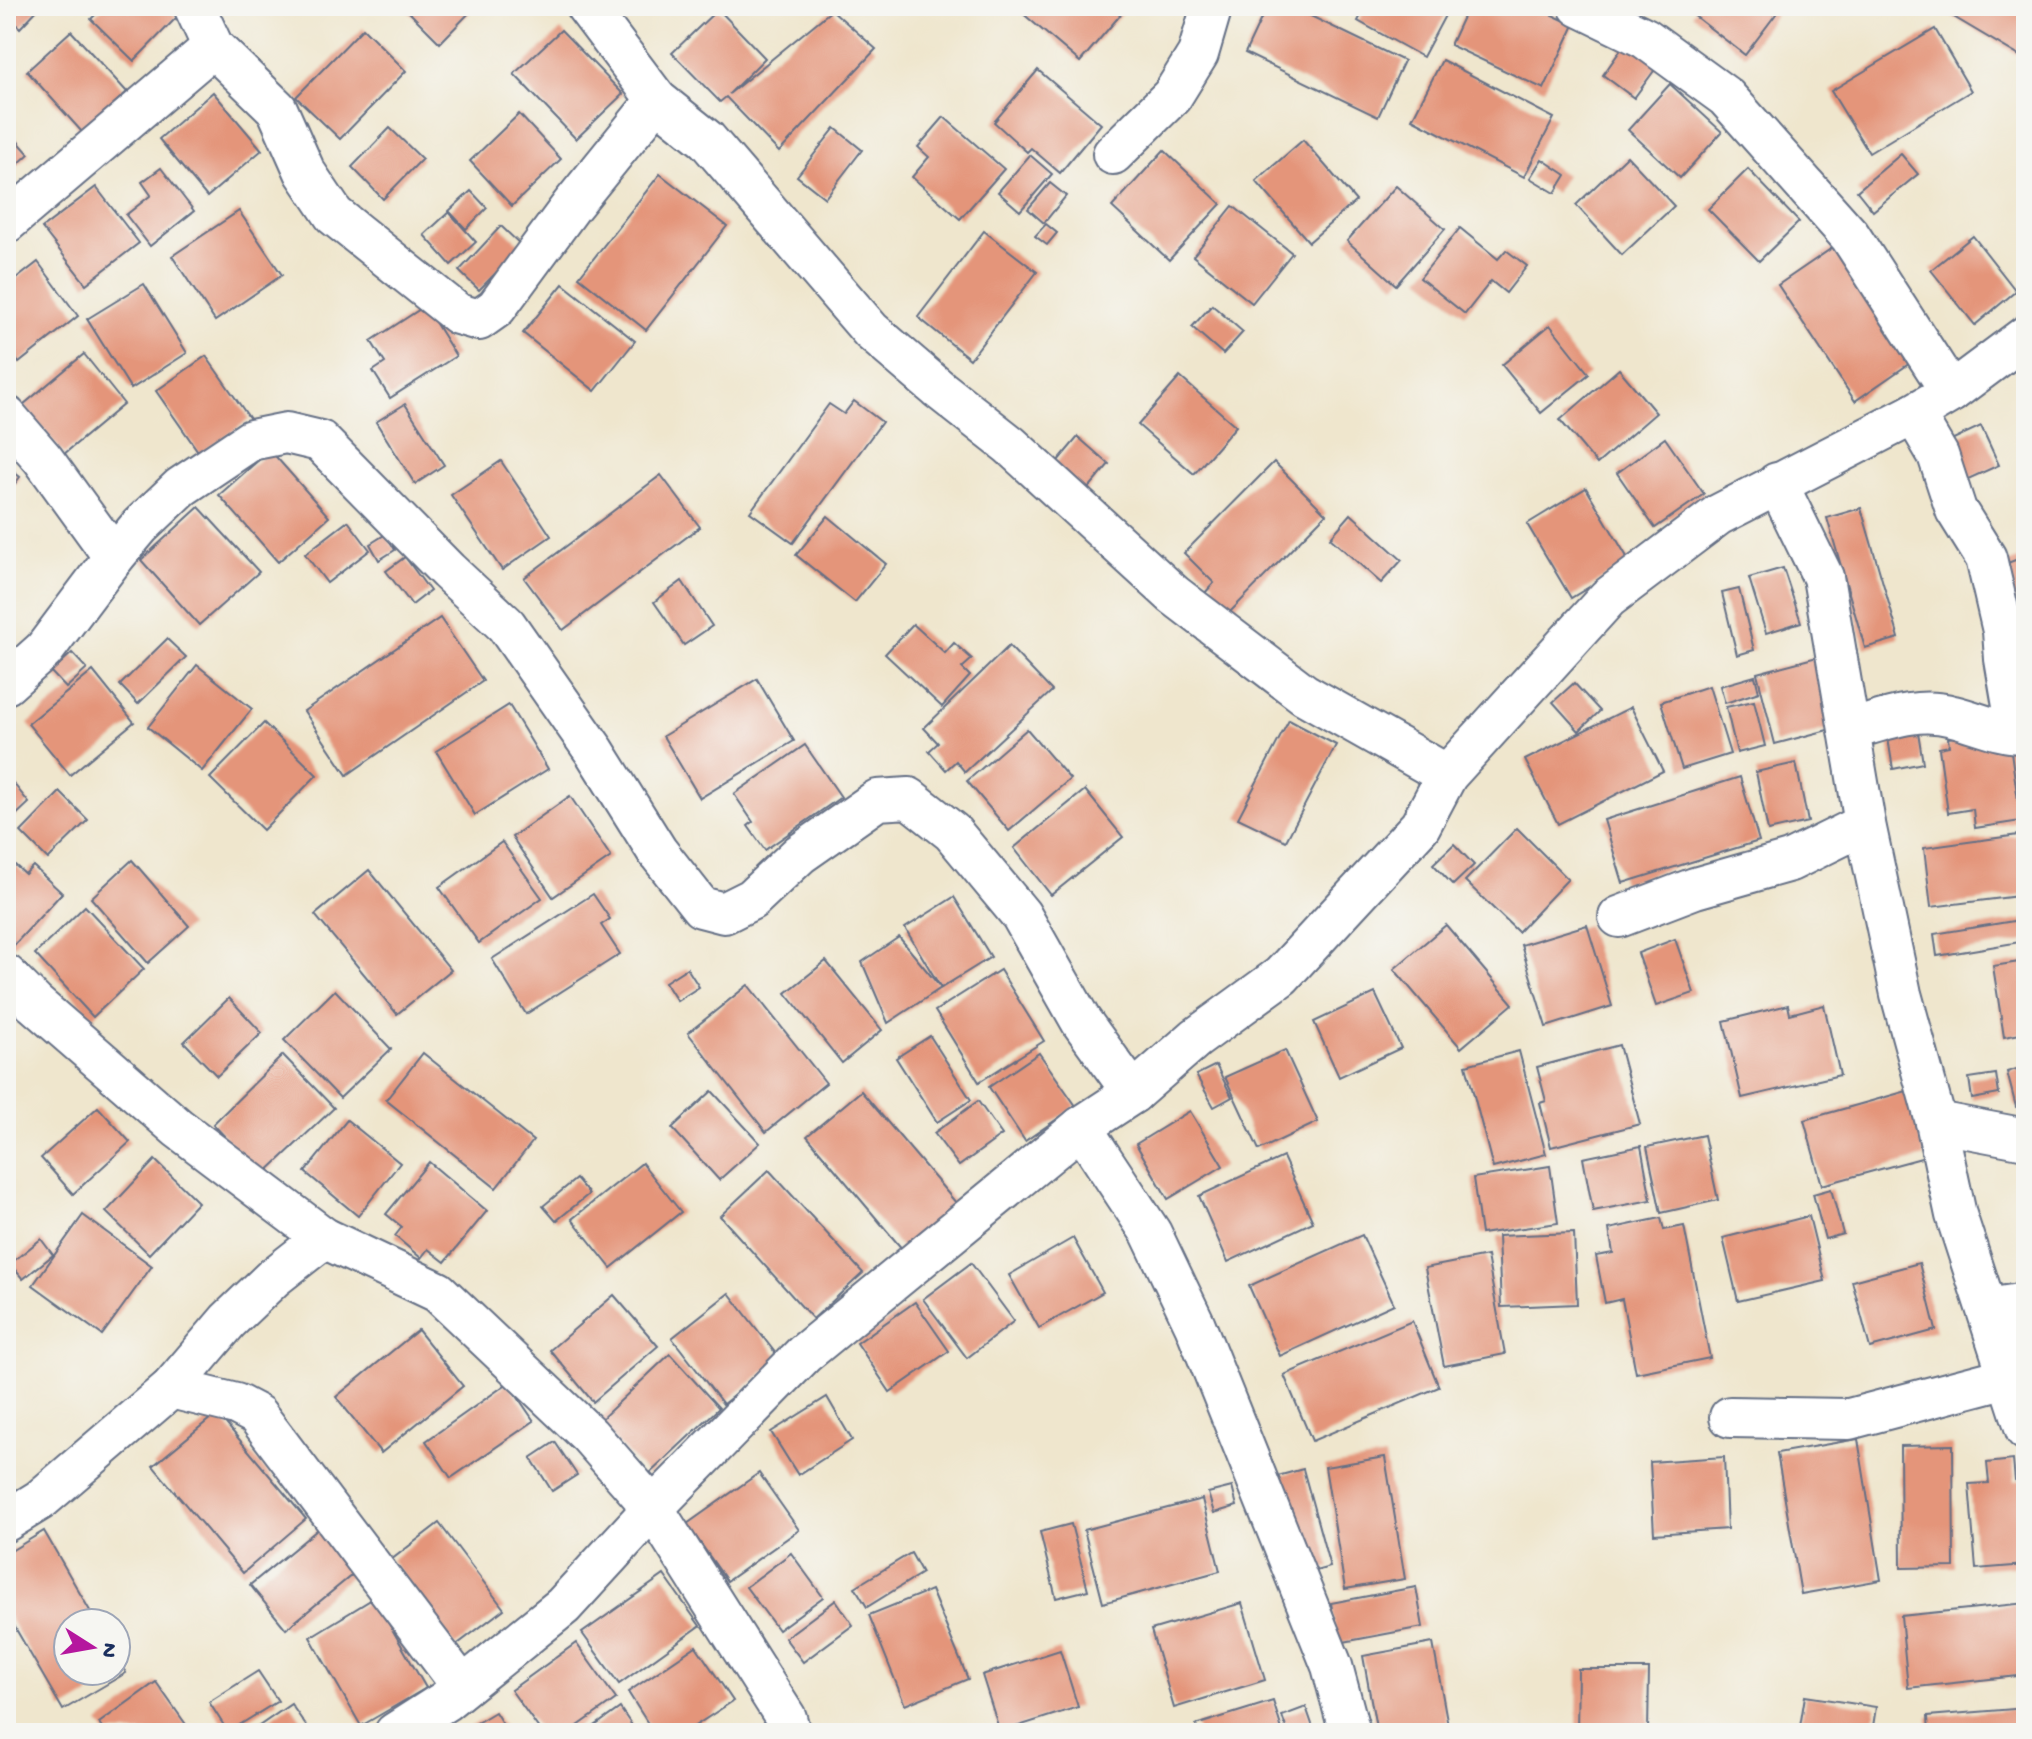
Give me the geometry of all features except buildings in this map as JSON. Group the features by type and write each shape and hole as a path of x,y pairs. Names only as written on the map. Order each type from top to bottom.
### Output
{"street":[{"path":"194,6 213,47 277,109 305,172 334,215 458,314 479,320 496,308 572,205 657,100"},
{"path":"586,6 657,100 707,140 871,331 1010,445 1174,595 1304,694 1447,775"},
{"path":"1113,154 1172,96 1198,54 1212,6"},
{"path":"1579,6 1645,38 1726,97 1850,236 1951,392"},
{"path":"6,223 213,47"},
{"path":"395,1733 445,1701 563,1606 653,1508 804,1354 1081,1127 1133,1093 1196,1038 1281,976 1420,826 1447,775 1608,598 1718,515 1914,414 1951,392 2026,336"},
{"path":"1850,730 1913,711 1950,715 2007,732 2024,733 2014,712 2003,631 1986,558 1956,510 1938,455 1914,414"},
{"path":"6,416 43,459 114,557"},
{"path":"6,684 44,650 140,526 181,487 251,440 286,433 320,441 448,571 506,625 595,752 657,851 701,907 724,913 752,899 800,854 877,800 909,798 952,832 1021,915 1081,1021 1133,1093"},
{"path":"1777,483 1823,577 1865,824 1901,994 1936,1122 1956,1215 2026,1430"},
{"path":"1619,917 1695,888 1790,861 1865,824"},
{"path":"6,975 20,1014 324,1238 438,1292 589,1435 653,1508 792,1728"},
{"path":"1936,1122 2026,1139"},
{"path":"1081,1127 1151,1233 1195,1325 1332,1666 1350,1733"},
{"path":"6,1521 40,1500 171,1388 228,1321 273,1278 324,1238"},
{"path":"1987,1309 2026,1303"},
{"path":"1730,1417 1849,1419 2008,1377"},
{"path":"171,1388 236,1404 257,1415 462,1686"}]}
